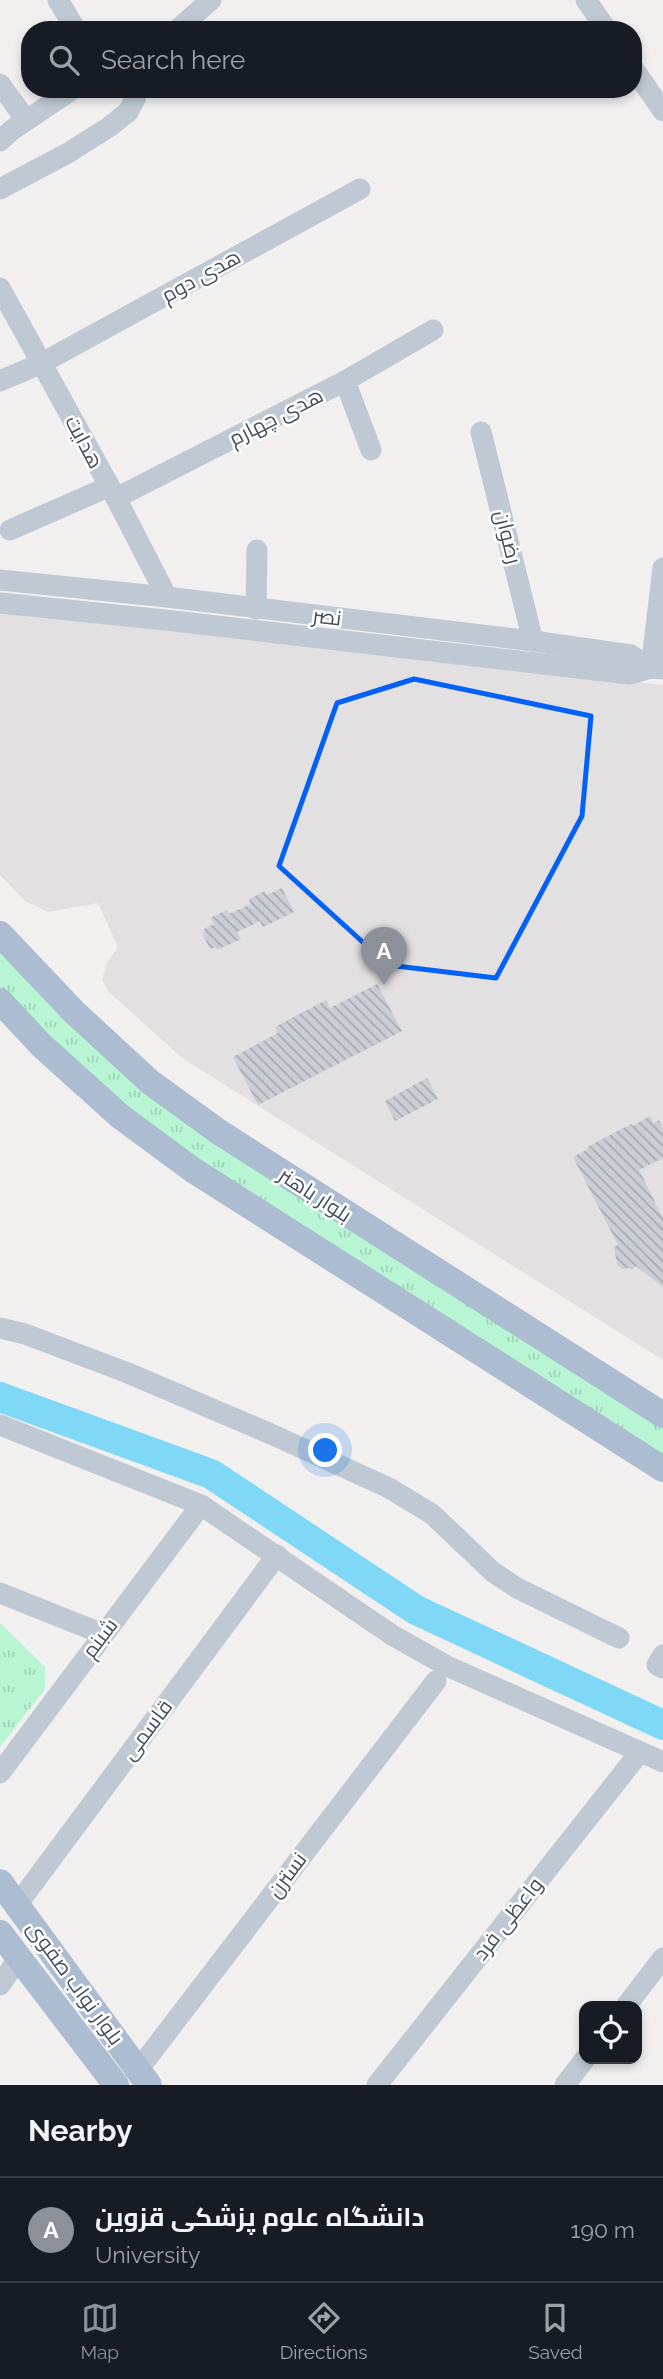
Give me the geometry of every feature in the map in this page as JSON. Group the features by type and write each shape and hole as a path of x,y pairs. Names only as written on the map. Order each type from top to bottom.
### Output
{"main road":[{"name":"بلوار باهنر","path":"0,934 74,1012 150,1082 219,1132 663,1415"},
{"path":"0,1001 41,1045 121,1117 193,1170 663,1469"},
{"name":"بلوار نواب صفوی","path":"0,1882 143,2077"},
{"name":"بلوار نواب صفوی","path":"0,1933 116,2085"}],"street":[{"path":"58,0 71,21"},
{"path":"187,21 211,0"},
{"path":"586,0 601,21"},
{"path":"642,81 663,111"},
{"path":"0,84 26,120"},
{"path":"0,141 59,98"},
{"path":"0,189 68,153 109,127 128,112 135,98"},
{"name":"هدی دوم","path":"0,381 42,363 360,189"},
{"name":"هدایت","path":"0,288 167,597"},
{"name":"هدی چهارم","path":"10,530 112,492 345,381 433,330"},
{"path":"345,381 371,450"},
{"name":"رضوان","path":"481,432 533,641"},
{"path":"257,550 257,609"},
{"path":"657,668 663,568"},
{"name":"نصر","path":"0,580 533,641 631,655 657,668"},
{"name":"نصر","path":"0,603 629,674 657,668"},
{"path":"0,1328 24,1334 140,1378 271,1433 389,1488 432,1514 493,1572 517,1588 619,1638"},
{"path":"0,1425 201,1505 392,1635 447,1666 663,1762"},
{"name":"شبنم","path":"0,1773 201,1505"},
{"name":"قاسمی","path":"17,1905 277,1555"},
{"path":"0,1593 103,1634"},
{"name":"نسترن","path":"143,2077 436,1681"},
{"name":"واعظی فرد","path":"377,2085 640,1752"},
{"path":"630,2001 663,1958"},
{"path":"0,1985 18,1959"},
{"path":"565,2085 581,2064"}],"highlighted area":[{"path":"414,679 591,716 582,816 496,978 388,965 279,866 337,703"}],"shaded area":[{"path":"0,610 663,685 663,1360 182,1058 108,991 102,980 107,963 118,947 98,903 48,912 25,901 0,875"}],"green space":[{"path":"0,934 150,1082 663,1415 663,1469 193,1170 0,1001"},
{"path":"0,1623 45,1667 45,1689 0,1747"}],"building":[{"path":"282,888 294,912 263,927 260,921 237,932 241,939 217,950 216,947 210,949 202,933 214,924 210,918 227,910 229,914 251,904 249,899 265,891 267,895"},
{"path":"377,984 402,1031 258,1105 233,1057 278,1033 275,1027 326,1000 330,1008"},
{"path":"427,1078 438,1099 395,1121 385,1101"},
{"path":"650,1116 653,1123 659,1120 663,1128 663,1158 639,1170 663,1218 663,1287 636,1266 632,1270 623,1269 617,1264 614,1247 618,1245 573,1157 588,1149 587,1147"}],"waterway":[{"path":"0,1397 211,1474 416,1610 663,1725"}],"place":[{"name":"دانشگاه علوم پزشکی قزوین","path":"384,985"}]}
